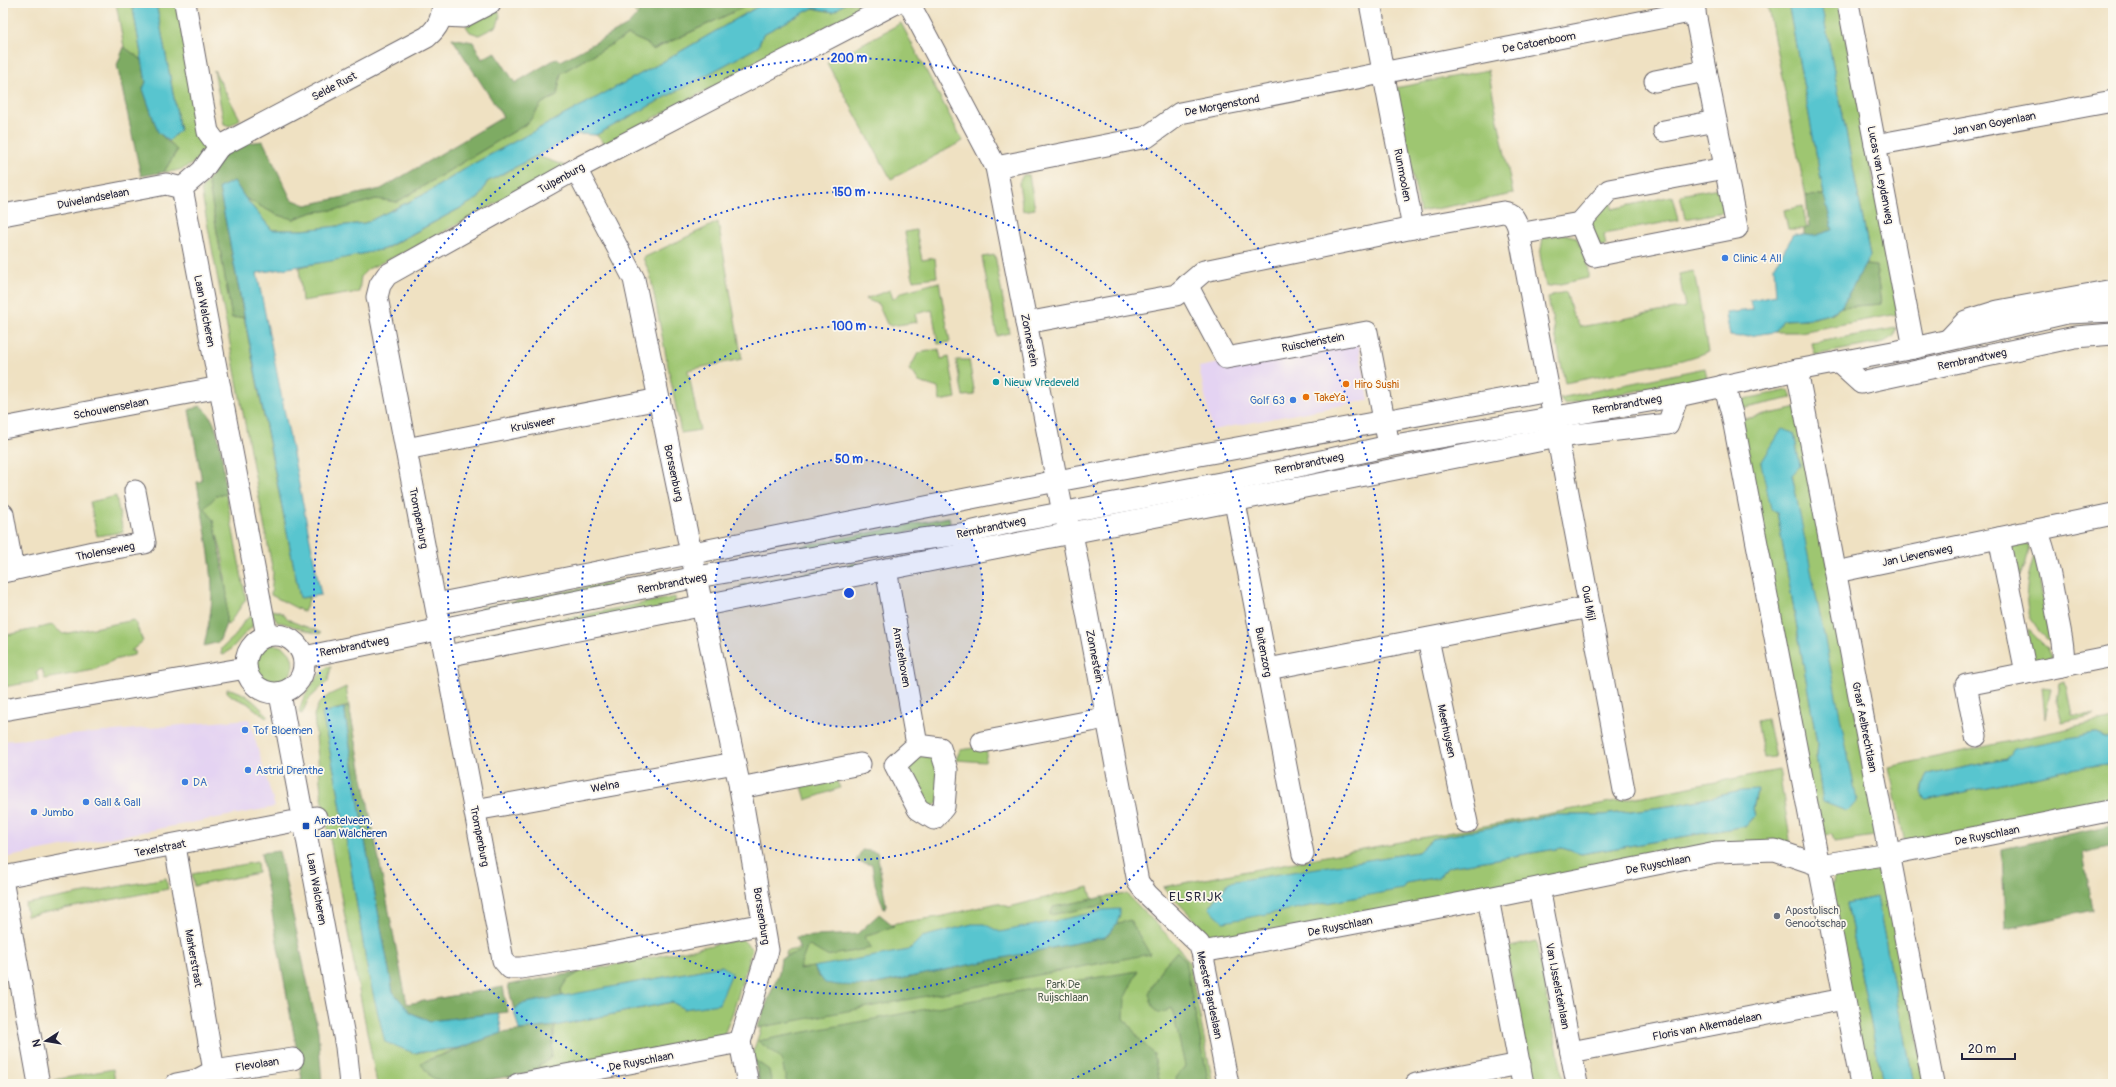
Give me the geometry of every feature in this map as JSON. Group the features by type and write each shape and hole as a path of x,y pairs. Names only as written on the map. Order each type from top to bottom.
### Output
{"street":[{"path":"182,188 202,171 219,147 208,132 185,3"},
{"name":"Selde Rust","path":"219,147 427,37 436,29 442,10 462,17 490,3"},
{"name":"Tulpenburg","path":"406,448 377,297 380,285 387,275 576,169 896,3"},
{"name":"Zonnestein","path":"909,3 996,167 1063,513 1072,533 1138,882"},
{"name":"Runmoolen","path":"1370,3 1413,228"},
{"name":"Lucas van Leydenweg","path":"1848,3 1914,348"},
{"path":"1580,223 1594,256 1737,228 1694,7"},
{"name":"De Catoenboom","path":"1383,73 1694,7"},
{"path":"1655,81 1706,71"},
{"name":"De Morgenstond","path":"996,167 1147,137 1180,113 1383,73"},
{"name":"Jan van Goyenlaan","path":"1875,145 2113,101"},
{"path":"1664,131 1716,121"},
{"path":"1519,234 1580,223 1609,190 1725,168"},
{"name":"Borssenburg","path":"576,169 634,279 740,788 768,950 740,1042"},
{"name":"Duivelandselaan","path":"3,215 166,184 182,188"},
{"name":"Laan Walcheren","path":"182,188 267,636"},
{"path":"1026,323 1176,295 1204,271 1413,228 1502,212 1510,214 1514,217 1519,234 1554,417"},
{"name":"Ruischenstein","path":"1187,285 1226,358 1367,332 1389,446"},
{"path":"1948,340 1966,321 1998,311 2113,290"},
{"name":"Rembrandtweg","path":"446,656 1072,533 1389,446 1678,396 1797,370 1914,348 2067,313 2113,311"},
{"name":"Rembrandtweg","path":"1838,362 1862,383 2075,337 2113,334"},
{"name":"Graaf Aelbrechtlaan","path":"1797,370 1933,1084"},
{"path":"1724,385 1732,414 1861,1084"},
{"name":"Schouwenselaan","path":"3,428 220,388"},
{"path":"436,604 1057,481 1549,390"},
{"name":"Rembrandtweg","path":"304,656 441,630 697,577 915,540 961,534 1063,513 1233,490 1558,437 1668,424 1678,396"},
{"name":"Kruisweer","path":"406,448 659,400"},
{"name":"Oud Mijl","path":"1554,417 1624,790"},
{"name":"Trompenburg","path":"406,448 503,960 510,968 521,968 586,958 764,924"},
{"name":"Buitenzorg","path":"1225,450 1303,854"},
{"name":"Tholenseweg","path":"3,514 8,571 93,552 145,543 135,491"},
{"name":"Jan Lievensweg","path":"1836,572 2113,514"},
{"path":"2037,530 2044,546 2064,655 2063,666"},
{"path":"1999,538 2026,673"},
{"name":"Amstelhoven","path":"886,569 917,745"},
{"path":"1268,669 1590,607"},
{"path":"279,635 290,638 299,646 304,656 305,667 297,685 289,691 280,694 264,692 252,682 246,668 246,660 253,645 267,636 279,635"},
{"name":"Meerhuysen","path":"1428,639 1467,823"},
{"path":"1976,736 1966,685 2113,656"},
{"path":"3,710 246,668"},
{"name":"Laan Walcheren","path":"280,694 310,818 346,1047 350,1084"},
{"path":"982,742 1091,722 1106,717"},
{"name":"Welna","path":"475,810 735,763"},
{"path":"740,788 860,764"},
{"name":"De Ruyschlaan","path":"1202,952 1488,898 1716,852 1776,850 1819,865 1890,854 2113,810"},
{"name":"Texelstraat","path":"3,877 175,846 310,818"},
{"name":"Markerstraat","path":"175,846 214,1071"},
{"name":"Meester Bardeslaan","path":"1138,882 1147,894 1199,944 1202,952 1228,1084"},
{"path":"3,885 39,1084"},
{"name":"Van IJsselsteinlaan","path":"1539,888 1577,1084"},
{"path":"1488,898 1523,1084"},
{"name":"Floris van Alkemadelaan","path":"1571,1052 1844,999"},
{"path":"740,1042 748,1084"},
{"name":"De Ruyschlaan","path":"518,1084 740,1042"},
{"name":"Flevolaan","path":"176,1084 198,1080 214,1071 293,1059"},
{"path":"1416,1084 1520,1064"}],"shaded area":[{"path":"1357,337 1369,400 1212,430 1199,367"},
{"path":"249,719 275,807 3,858 3,741"}],"green space":[{"path":"116,3 132,3 142,60 124,47"},
{"path":"156,3 176,3 190,64 205,146 199,158 189,166 171,172 164,172 177,151 169,141 180,130"},
{"path":"631,3 648,3 636,14"},
{"path":"648,3 746,3 742,8 652,50 648,44 628,35 561,73 557,96 542,103 528,123 397,202 376,199 342,209 313,212 294,219 277,215 245,198 234,181 219,188 244,317 232,318 208,180 230,145 263,141 291,199 306,205 381,189 503,117 452,38 473,42 482,59 495,52 515,83 557,58 561,61 628,25"},
{"path":"746,3 764,3 659,64 473,164 425,194 365,223 303,230 272,230 245,198 277,215 294,219 313,212 342,209 376,199 397,202 528,123 542,103 557,96 561,73 628,35 648,44 653,50 742,8"},
{"path":"846,3 871,3 605,144 596,135 758,47 763,34 813,8 833,12"},
{"path":"1767,3 1788,3 1824,195 1806,196"},
{"path":"1821,3 1838,3 1854,77 1898,314 1800,332 1775,332 1783,320 1810,319 1833,313 1841,307 1881,304 1876,266 1865,265 1870,256"},
{"path":"498,9 500,16 497,26 479,35 470,32 466,26"},
{"path":"901,23 963,141 891,179 827,63"},
{"path":"124,47 142,60 146,82 143,89 158,132 177,150 164,172 141,176 117,65"},
{"path":"214,70 240,119 230,126 224,124"},
{"path":"1488,70 1513,194 1420,212 1395,88"},
{"path":"537,156 566,166 413,248 368,269 361,276 359,292 302,301 299,267 385,249 479,198 487,182"},
{"path":"1023,175 1029,175 1035,209 1023,211 1019,183"},
{"path":"208,180 232,318 244,317 300,598 310,597 304,612 271,595 273,572 201,190"},
{"path":"1719,188 1724,212 1685,219 1680,195"},
{"path":"1824,195 1833,230 1814,236 1804,235 1804,229 1809,227 1806,196"},
{"path":"1672,196 1678,220 1604,234 1606,246 1600,246 1589,225 1611,198 1612,209"},
{"path":"1803,206 1807,229 1788,229 1784,210"},
{"path":"718,222 742,359 688,370 700,430 681,433 650,274 643,258"},
{"path":"916,230 922,260 935,258 937,277 913,280 905,232"},
{"path":"1564,234 1576,237 1588,267 1588,278 1546,287 1540,255 1543,238"},
{"path":"995,255 1009,333 997,336 982,257"},
{"path":"1865,265 1876,266 1881,304 1841,307"},
{"path":"1694,271 1708,352 1682,360 1565,383 1548,298 1552,295 1566,292 1572,312 1580,327 1685,307 1679,274"},
{"path":"939,282 950,342 938,344 932,310 915,314 917,322 891,326 887,324 878,304 865,299 890,290 893,299 902,292"},
{"path":"1896,328 1894,336 1884,342 1815,355 1812,343"},
{"path":"939,349 941,359 949,357 956,398 940,401 938,388 919,382 914,374 909,370 918,353"},
{"path":"956,360 969,360 975,395 963,396"},
{"path":"1705,368 1707,378 1565,404 1560,398"},
{"path":"1789,390 1792,398 1741,409 1740,400"},
{"path":"200,406 207,412 217,433 226,494 216,496 205,508 213,520 227,594 226,624 219,642 204,646 210,618 212,578 209,551 197,482 202,481 189,410"},
{"path":"1798,408 1878,826 1875,836 1834,842 1832,834 1819,836 1740,420","holes":["1794,433 1800,466 1792,474 1849,810 1823,801 1816,756 1817,743 1777,512"]},
{"path":"226,494 246,599 228,625 226,624 224,564 221,549 217,535 204,508 216,496"},
{"path":"116,496 123,532 97,536 90,502"},
{"path":"949,517 950,524 736,564 735,559"},
{"path":"2022,543 2030,546 2025,566 2019,577 2008,548"},
{"path":"2035,553 2050,641 2033,623 2027,601 2028,578"},
{"path":"857,563 858,569 741,592 740,586"},
{"path":"660,573 662,579 482,615 480,608"},
{"path":"675,597 676,605 487,642 485,634"},
{"path":"271,610 282,613 293,622 321,633 314,633 288,624 277,622"},
{"path":"254,614 252,627 228,652 224,655 221,654 222,648 235,636 244,621"},
{"path":"134,620 143,641 131,651 135,651 134,655 114,660 94,670 45,679 42,669 36,672 39,681 3,687 3,636 52,625 63,634"},
{"path":"2028,629 2046,647 2052,659 2035,662 2030,659"},
{"path":"270,645 278,645 288,650 292,657 292,671 288,678 278,683 270,683 260,678 258,675 255,668 255,660 260,650 263,648"},
{"path":"327,667 331,667 328,681 308,700 302,714 299,713 309,688"},
{"path":"2065,681 2072,715 2095,716 2062,723 2057,701 2060,683"},
{"path":"346,687 349,706 322,713 338,790 368,973 414,1053 459,1048 420,1063 432,1078 456,1084 377,1084 321,792 314,715 319,703 329,695"},
{"path":"2042,687 2051,688 2045,719"},
{"path":"227,689 245,695 255,702 268,716 266,718 247,703 233,697 227,692"},
{"path":"349,706 407,1004 503,987 508,1012 430,1021 411,1013 393,992 364,836 344,708"},
{"path":"1767,719 1775,757 1764,758 1757,721"},
{"path":"2113,719 2113,737 2106,738 2094,733 2006,759 1927,775 1921,788 1926,800 2077,768 2113,763 2113,805 1906,848 1889,767"},
{"path":"988,746 985,762 956,760 960,750"},
{"path":"925,754 932,758 936,763 940,774 938,803 928,809 906,773 910,760"},
{"path":"1779,770 1791,845 1215,941 1163,887","holes":["1741,791 1757,791 1753,809 1755,816 1746,826 1581,854 1562,848 1448,867 1439,877 1406,883 1209,908 1229,883 1418,852 1432,839 1553,815 1603,815 1676,805"]},
{"path":"834,775 840,788 806,800 801,783"},
{"path":"2111,825 2113,846 2083,853 2093,910 2005,929 2002,849"},
{"path":"862,850 877,852 886,905 884,909 875,884 872,865 856,861"},
{"path":"279,851 318,1031 322,1084 282,1084 302,1079 261,853"},
{"path":"257,862 258,873 194,886 192,874"},
{"path":"1876,870 1881,872 1882,876 1886,876 1926,1084 1913,1084 1877,897 1847,903 1883,1084 1868,1084 1829,884 1833,883 1834,877"},
{"path":"166,878 168,889 27,916 25,904"},
{"name":"Park De Ruijschlaan","path":"1089,887 1093,901 1103,899 1103,897 1127,894 1176,944 1189,962 1213,1084 759,1084 753,1052 787,951 875,934 896,923 939,917 997,903 1009,907"},
{"path":"1103,897 1105,905 1050,915 1053,907"},
{"path":"879,914 894,926 864,937 872,948 827,956 808,945 799,969 813,967 819,977 866,986 1105,937 1111,932 1115,924 1130,920 1150,954 757,1028 779,972 781,958 800,951 796,937 857,934"},
{"path":"742,939 752,949 733,1012 723,1037 529,1073 551,1058 555,1026 672,1002 684,1009 694,1007 722,966 562,997 561,989 567,979 580,972"},
{"path":"1536,941 1564,1084 1532,1084 1506,948"},
{"path":"1177,951 1185,960 1209,1084 1177,1084 1176,1078 1185,1066 1172,1008 1164,1012 1157,1011 1153,1006 1149,993 1161,969"},
{"path":"1138,971 1125,997 1124,1018 1141,1041 1154,1054 1160,1084 787,1084 781,1058 758,1041 1074,981"},
{"path":"580,972 567,980 561,989 562,997 521,1004 514,1010 508,985"},
{"path":"555,1026 551,1058 529,1073 465,1084 456,1084 432,1078 420,1063 502,1033"},
{"path":"755,1060 769,1070 772,1084 760,1084"},
{"path":"113,1069 115,1081 101,1084 57,1084 54,1080"}],"water":[{"path":"132,3 156,3 180,130 169,141 158,132 143,89 146,82"},
{"path":"764,3 846,3 833,12 813,8 763,34 758,47 596,135 578,134 487,182 479,198 384,249 331,261 257,273 321,595 300,598 219,188 234,181 245,198 272,230 303,230 365,223 425,194 473,164 659,64"},
{"path":"1788,3 1821,3 1870,256 1841,307 1834,311 1814,318 1783,320 1775,332 1741,337 1730,336 1726,313 1752,310 1750,300 1776,295 1774,267 1794,234 1814,236 1833,230 1824,195"},
{"path":"1782,429 1794,433 1800,466 1792,475 1857,801 1849,810 1846,811 1823,802 1816,756 1817,743 1777,512 1771,509 1761,463"},
{"path":"344,708 364,836 393,992 411,1013 430,1021 498,1013 502,1033 459,1048 414,1053 385,1042 368,973 338,790 322,713"},
{"path":"2094,733 2106,738 2113,737 2113,763 2077,768 1926,800 1922,793 1927,775 2006,759 2013,749"},
{"path":"1757,790 1753,809 1755,816 1746,826 1581,854 1562,848 1448,867 1439,877 1406,883 1402,889 1224,922 1209,908 1229,882 1418,852 1432,839 1553,815 1603,815 1676,805 1741,791"},
{"path":"1877,897 1913,1084 1883,1084 1847,903"},
{"path":"1120,909 1116,924 1105,937 866,986 825,983 813,967 909,950 922,937 972,924 984,924 1000,932 1102,910"},
{"path":"722,966 732,973 719,1004 684,1009 672,1002 555,1026 519,1030 514,1010 521,1004"}],"place":[{"name":"Clinic 4 All","path":"1725,258"},
{"name":"Nieuw Vredeveld","path":"996,382"},
{"name":"Hiro Sushi","path":"1346,384"},
{"name":"TakeYa","path":"1306,397"},
{"name":"Golf 63","path":"1293,400"},
{"name":"Tof Bloemen","path":"245,730"},
{"name":"Astrid Drenthe","path":"248,770"},
{"name":"DA","path":"185,782"},
{"name":"Gall & Gall","path":"86,802"},
{"name":"Jumbo","path":"34,812"},
{"name":"Amstelveen, Laan Walcheren","path":"306,826"},
{"name":"Apostolisch Genootschap","path":"1777,916"}],"district":[{"name":"ELSRIJK","path":"1196,896"}]}
